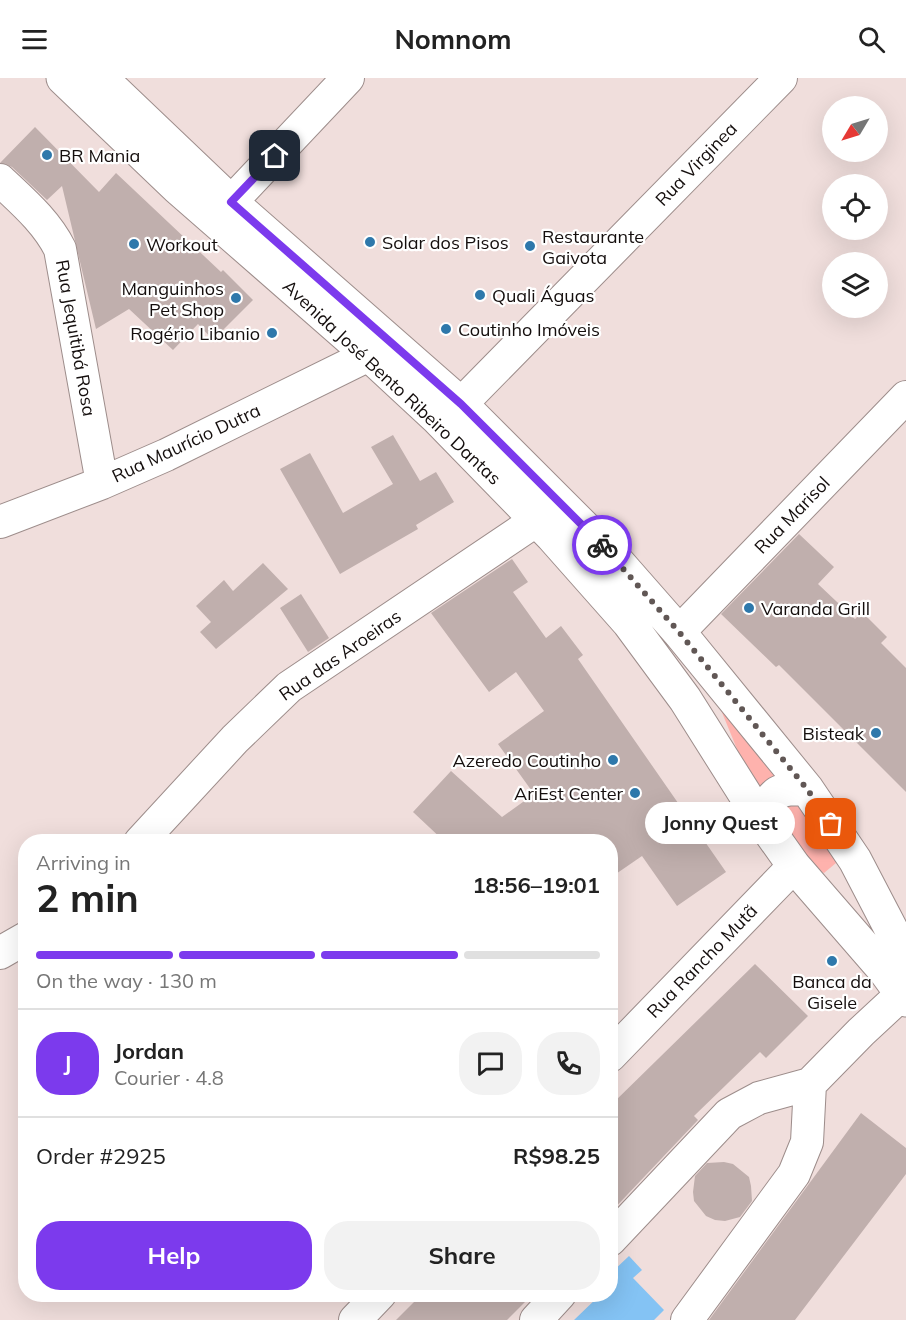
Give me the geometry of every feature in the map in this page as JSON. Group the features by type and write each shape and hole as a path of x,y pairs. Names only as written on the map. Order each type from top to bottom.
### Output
{"main road":[{"name":"Avenida José Bento Ribeiro Dantas","path":"63,78 178,188 369,355 438,419 537,520 629,623 686,699 760,818 803,877 885,971 904,997"},
{"name":"Avenida José Bento Ribeiro Dantas","path":"101,78 231,202 461,404 607,550 679,632 807,789 855,860 906,958"},
{"path":"760,818 775,795 786,788 807,789"},
{"path":"803,877 827,888 841,883 851,874 855,860"}],"street":[{"path":"231,202 348,78"},
{"name":"Rua Virginea","path":"461,404 781,78"},
{"name":"Rua Jequitibá Rosa","path":"0,180 40,220 60,249 102,483"},
{"name":"Rua Maurício Dutra","path":"0,522 102,483 166,455 369,355"},
{"name":"Rua Marisol","path":"679,632 906,398"},
{"name":"Rua das Aroeiras","path":"147,834 227,747 289,687 537,520"},
{"name":"Rua Rancho Mutã","path":"618,1049 803,877"},
{"path":"0,953 18,943"},
{"path":"618,1232 729,1114 759,1098 810,1084 861,1032 904,997"},
{"path":"687,1320 794,1174 807,1142 810,1084"},
{"path":"355,1320 372,1302"},
{"path":"536,1320 553,1302"}],"shaded area":[{"path":"721,710 783,773 755,793"},
{"path":"790,803 809,805 834,838 836,863 824,873 801,860 779,827 779,810"}],"water":[{"path":"629,1256 642,1270 633,1278 664,1310 654,1320 574,1320 593,1302 618,1302 618,1266"}],"building":[{"name":"Workout","path":"35,127 99,192 116,173 253,300 213,340 198,324 173,350 129,309 96,329 62,186 47,200 12,167 0,163"},
{"path":"393,435 420,481 436,472 454,502 416,525 418,529 340,574 280,469 310,453 343,513 393,484 371,447"},
{"path":"799,534 834,567 818,584 855,619 862,612 887,637 881,643 906,668 906,792 779,665 776,667 721,614"},
{"path":"512,559 528,582 513,592 546,638 561,626 583,655 578,659 726,872 677,906 642,856 618,872 618,834 436,834 413,812 451,771 502,817 534,794 498,744 544,711 516,672 489,692 431,613"},
{"path":"263,563 288,589 216,649 200,632 211,622 196,606 224,580 233,591"},
{"path":"301,594 329,638 308,652 280,608"},
{"path":"755,964 808,1016 766,1058 760,1052 694,1116 698,1120 618,1205 618,1098"},
{"path":"861,1113 906,1148 906,1174 795,1320 709,1320"},
{"path":"707,1163 733,1164 749,1177 752,1201 740,1217 725,1221 706,1216 694,1201 693,1192 695,1176"},
{"path":"414,1302 525,1302 507,1320 396,1320"}],"way so far":[{"path":"602,545 679,632 807,789 831,824"}],"place":[{"name":"BR Mania","path":"47,155"},
{"name":"Solar dos Pisos","path":"370,242"},
{"name":"Workout","path":"134,244"},
{"name":"Restaurante Gaivota","path":"530,246"},
{"name":"Quali Águas","path":"480,295"},
{"name":"Manguinhos Pet Shop","path":"236,298"},
{"name":"Coutinho Imóveis","path":"446,329"},
{"name":"Rogério Libanio","path":"272,333"},
{"name":"Varanda Grill","path":"749,608"},
{"name":"Bisteak","path":"876,733"},
{"name":"Azeredo Coutinho","path":"613,760"},
{"name":"AriEst Center","path":"635,793"},
{"name":"Jonny Quest","path":"831,824"},
{"name":"Banca da Gisele","path":"832,961"}],"route":[{"path":"275,156 231,202 461,404 602,545"}]}
